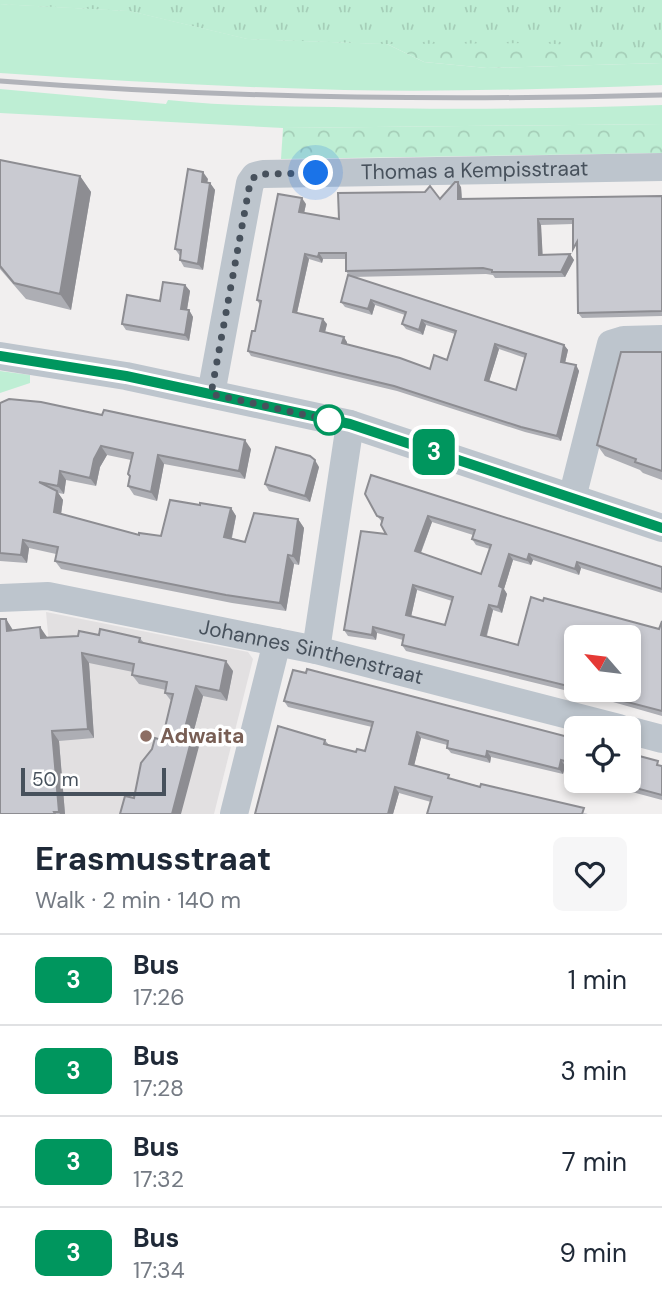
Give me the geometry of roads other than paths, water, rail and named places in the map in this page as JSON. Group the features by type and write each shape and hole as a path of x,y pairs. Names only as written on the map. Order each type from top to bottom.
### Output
{"street":[{"name":"Thomas a Kempisstraat","path":"211,394 250,183 255,176 662,167"},
{"path":"572,498 611,344 624,340 662,339"},
{"path":"0,356 126,376 350,424 662,528"},
{"path":"316,650 350,424"},
{"name":"Johannes Sinthenstraat","path":"0,598 48,596 316,650 572,716"},
{"path":"234,814 277,642"},
{"path":"641,733 662,739"}],"railway":[{"path":"0,81 331,97 662,95"}],"place":[{"name":"Adwaita","path":"146,736"}]}
